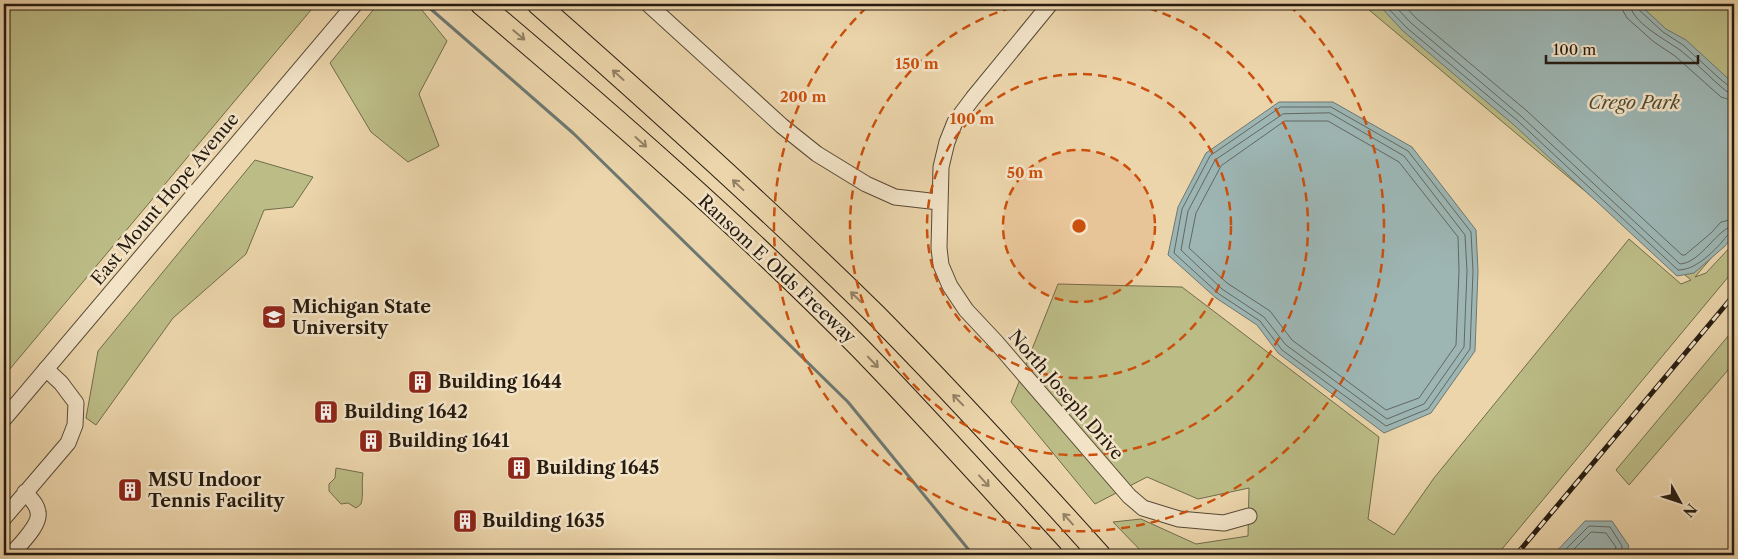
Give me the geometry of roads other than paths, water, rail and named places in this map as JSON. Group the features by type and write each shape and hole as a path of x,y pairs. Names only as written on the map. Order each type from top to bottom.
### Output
{"highway":[{"name":"Ransom E Olds Freeway","path":"481,4 639,140 807,296 903,393 1052,555"},
{"name":"Ransom E Olds Freeway","path":"538,4 705,153 870,310 969,411 1100,555"}],"street":[{"name":"East Mount Hope Avenue","path":"4,419 355,4"},
{"path":"648,4 782,126 817,154 866,184 895,197 939,202"},
{"name":"North Joseph Drive","path":"1050,4 955,122 947,142 941,167 939,202 941,265 950,286 966,310 1130,496 1144,508 1179,519 1224,523 1249,516"},
{"path":"4,518 68,443 74,425 76,403 61,383 46,369"},
{"path":"11,555 39,519 38,511 25,492"}],"water":[{"name":"Crego Park","path":"1378,4 1639,4 1666,29 1686,40 1734,84 1734,235 1725,246 1694,273 1677,276 1514,125 1403,31"},
{"path":"1279,102 1333,102 1412,147 1476,230 1478,271 1475,351 1431,413 1384,433 1278,353 1257,325 1216,298 1168,255 1178,207 1206,153"},
{"path":"1585,521 1612,521 1629,546 1625,555 1553,555"}],"waterway":[{"path":"425,4 573,133 848,402 973,555"}],"railway":[{"path":"1516,555 1734,295"}],"place":[{"name":"Michigan State University","path":"274,317"},
{"name":"Building 1644","path":"420,382"},
{"name":"Building 1642","path":"326,412"},
{"name":"Building 1641","path":"371,441"},
{"name":"Building 1645","path":"519,468"},
{"name":"MSU Indoor Tennis Facility","path":"130,490"},
{"name":"Building 1635","path":"465,521"}]}
